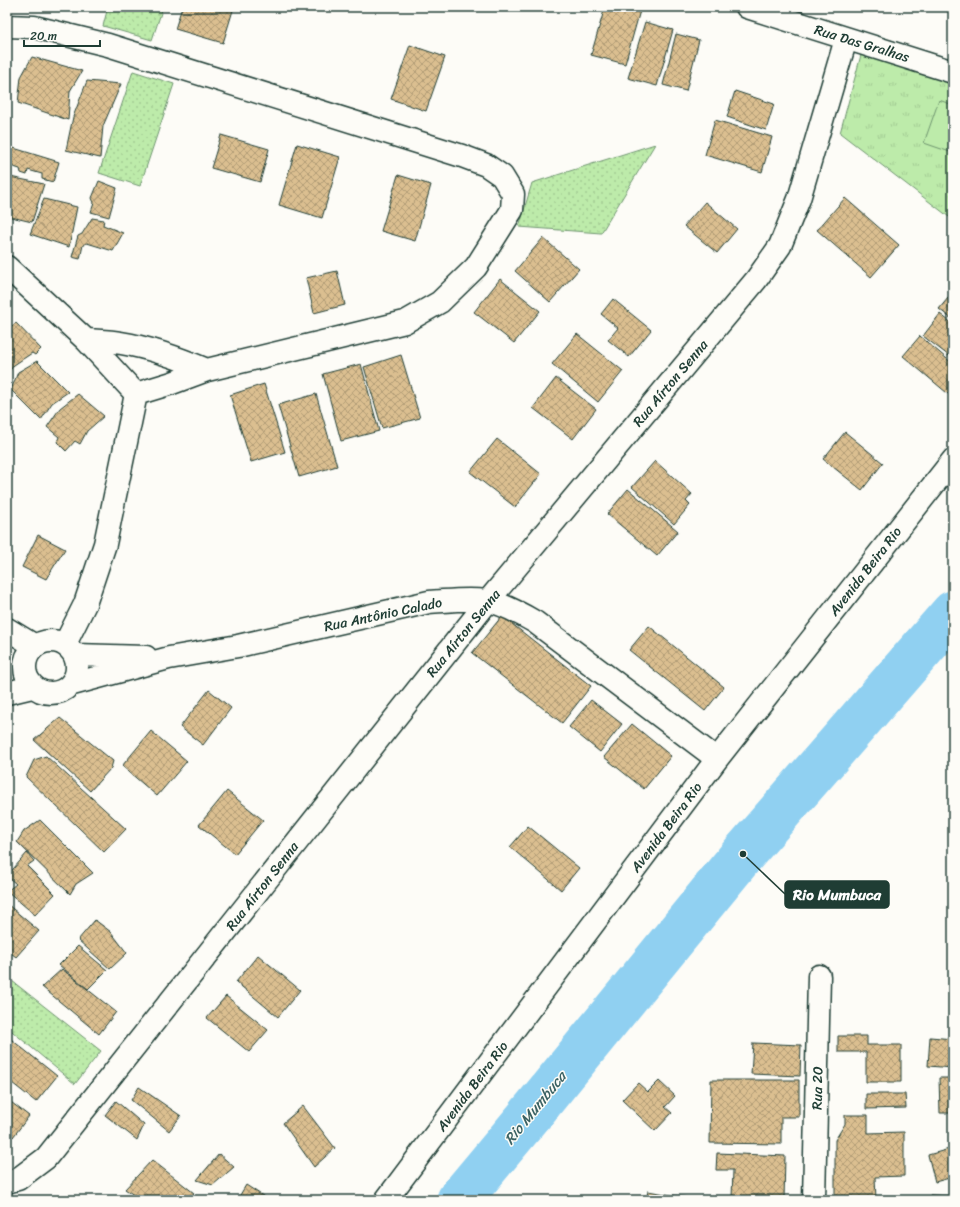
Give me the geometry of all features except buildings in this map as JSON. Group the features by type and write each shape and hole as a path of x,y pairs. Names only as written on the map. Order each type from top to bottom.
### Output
{"street":[{"name":"Rua Das Gralhas","path":"748,7 953,72"},
{"path":"7,26 34,27 108,45 462,156 486,165 502,176 513,194 512,210 476,267 440,302 405,322 207,370 136,394"},
{"name":"Rua Aírton Senna","path":"7,1182 18,1179 46,1158 488,601 756,280 780,246 799,199 846,39"},
{"path":"7,266 86,340 136,394"},
{"path":"86,340 119,342 152,349 180,358 207,370"},
{"path":"7,629 46,694 61,693 73,684 78,670 70,649 105,544 136,394"},
{"name":"Avenida Beira Rio","path":"386,1200 717,759 953,460"},
{"name":"Rua Antônio Calado","path":"73,684 169,658 238,646 429,602 458,600 488,601 517,612 535,622 717,759"},
{"path":"7,633 30,666"},
{"path":"7,693 50,640 70,649"},
{"name":"Rua Antônio Calado","path":"70,649 169,658"},
{"path":"7,690 30,666"},
{"name":"Rua 20","path":"814,1200 820,976"}],"green space":[{"path":"108,7 163,7 152,40 103,26"},
{"path":"861,55 953,83 953,220 840,133"},
{"path":"133,71 174,84 140,186 99,173"},
{"path":"939,100 953,105 953,153 924,143"},
{"path":"655,144 601,233 519,227 532,183"},
{"path":"7,977 101,1051 75,1084 7,1027"}],"waterway":[{"name":"Rio Mumbuca","path":"459,1200 743,854 953,613"}],"place":[{"name":"Rio Mumbuca","path":"743,854"}]}
